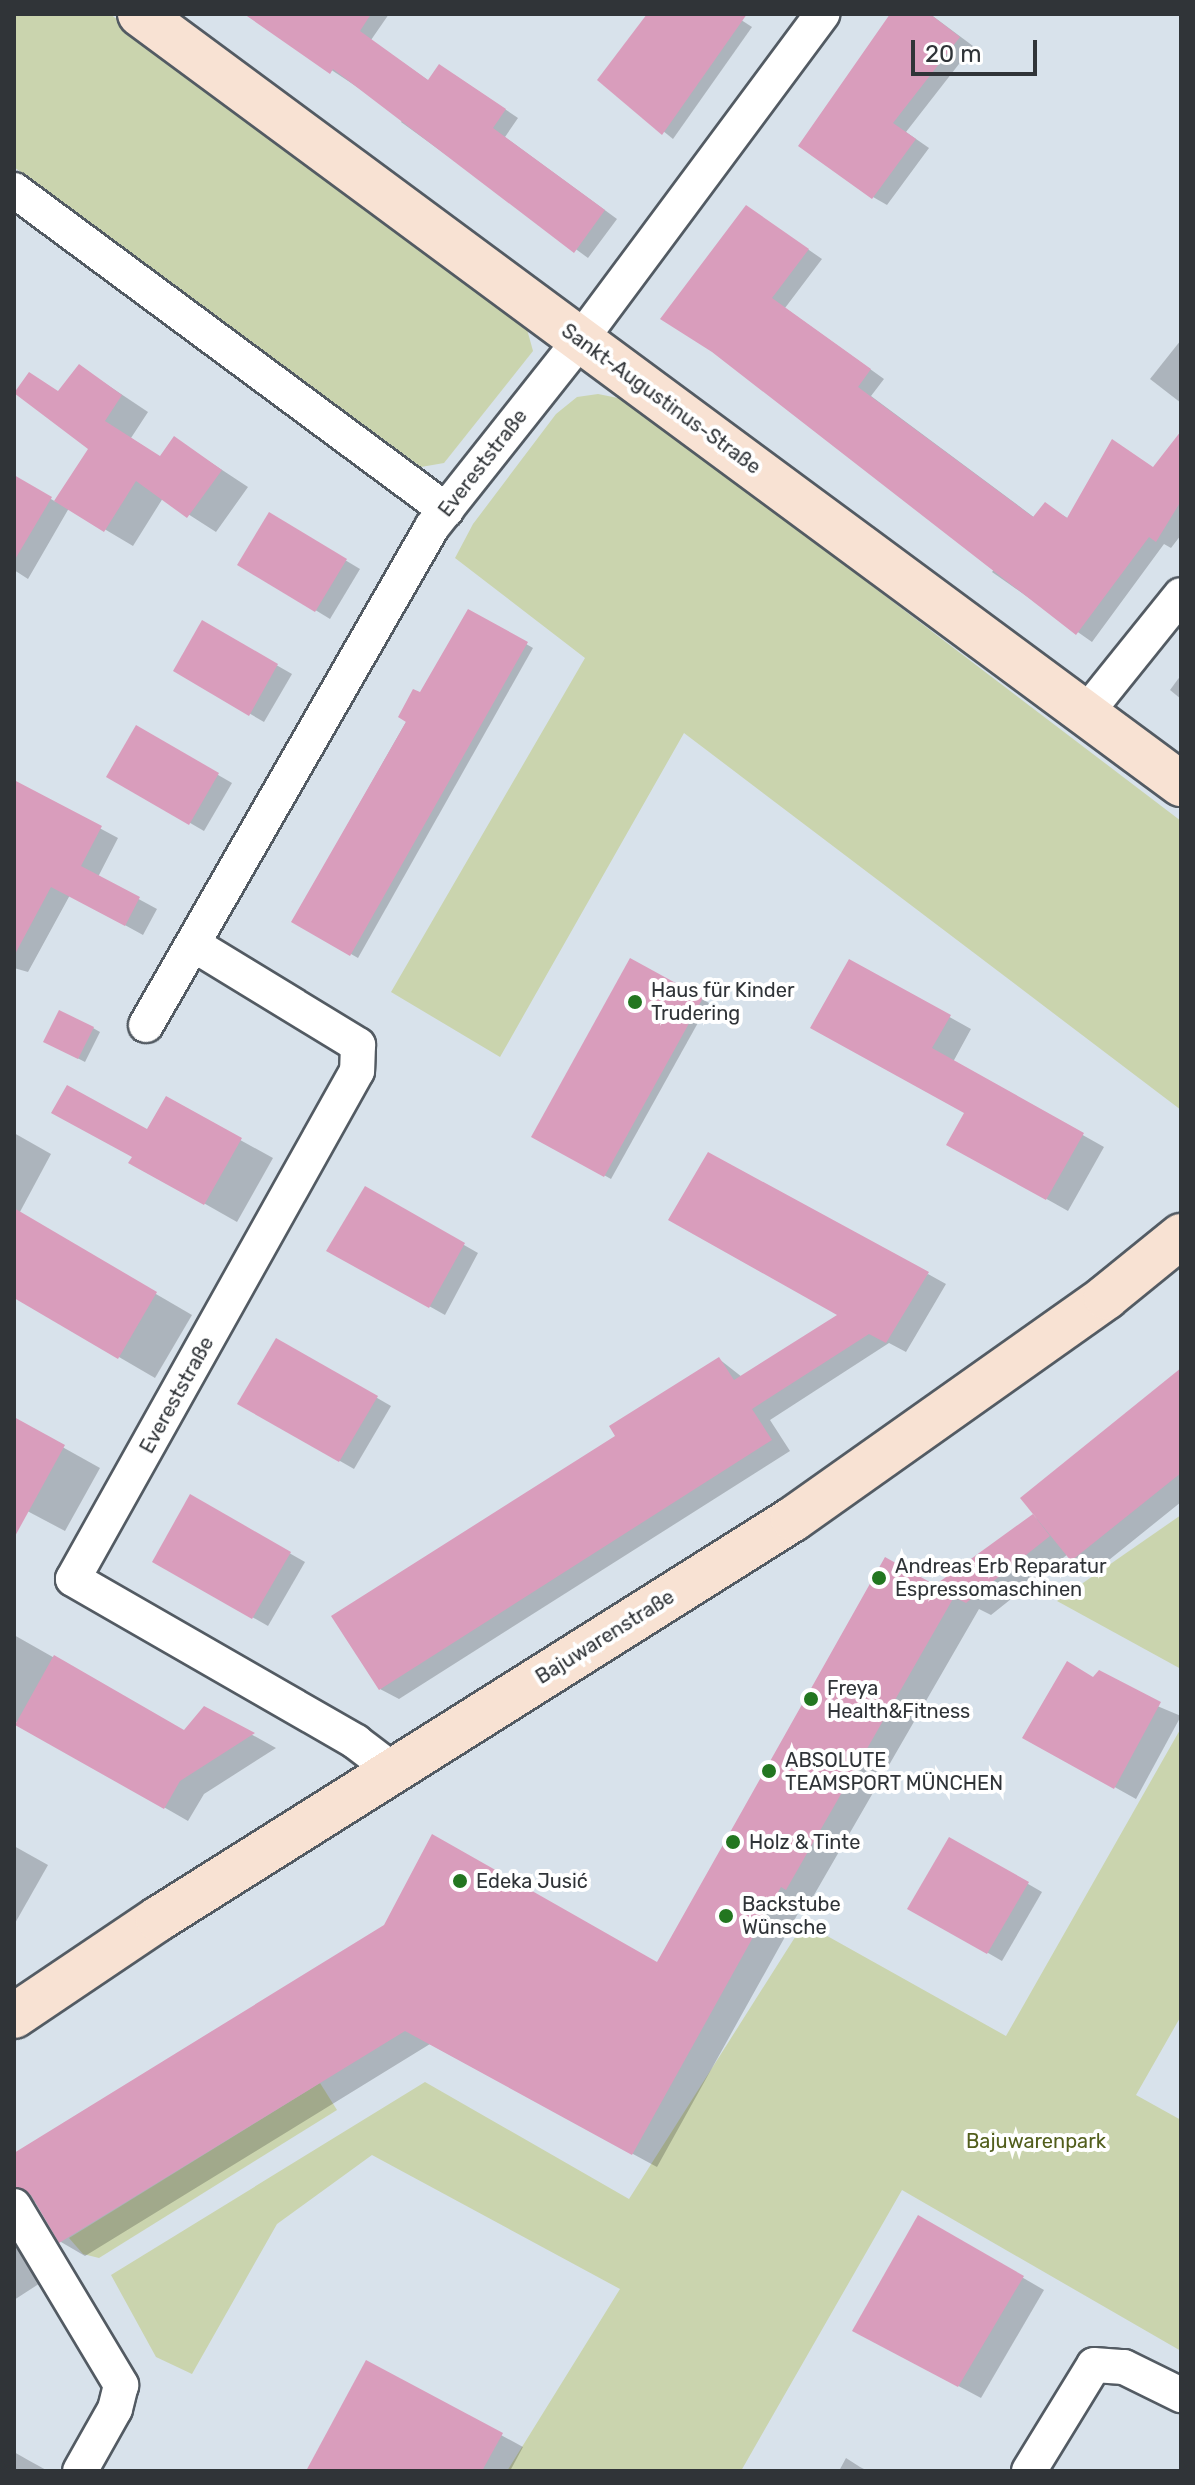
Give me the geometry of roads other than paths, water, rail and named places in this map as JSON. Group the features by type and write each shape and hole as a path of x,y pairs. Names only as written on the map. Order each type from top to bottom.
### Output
{"main road":[{"name":"Sankt-Augustinus-Straße","path":"150,17 1181,784"},
{"name":"Bajuwarenstraße","path":"14,2016 793,1519 1095,1305 1181,1236"}],"street":[{"name":"Evereststraße","path":"146,1025 196,946 446,510 581,339 822,14"},
{"path":"14,190 446,510"},
{"path":"1086,713 1181,595"},
{"name":"Evereststraße","path":"196,946 358,1045 357,1071 73,1579 356,1742 394,1771"},
{"path":"14,2206 121,2385 115,2409 80,2471"},
{"path":"1029,2471 1094,2365 1124,2367 1181,2395"}],"place":[{"name":"Haus für Kinder Trudering","path":"635,1002"},
{"name":"Andreas Erb Reparatur Espressomaschinen","path":"879,1578"},
{"name":"Freya Health&Fitness","path":"811,1699"},
{"name":"ABSOLUTE TEAMSPORT MÜNCHEN","path":"769,1771"},
{"name":"Holz & Tinte","path":"733,1842"},
{"name":"Edeka Jusić","path":"460,1881"},
{"name":"Backstube Wünsche","path":"726,1916"}],"park label":[{"name":"Bajuwarenpark","path":"1036,2141"}]}
